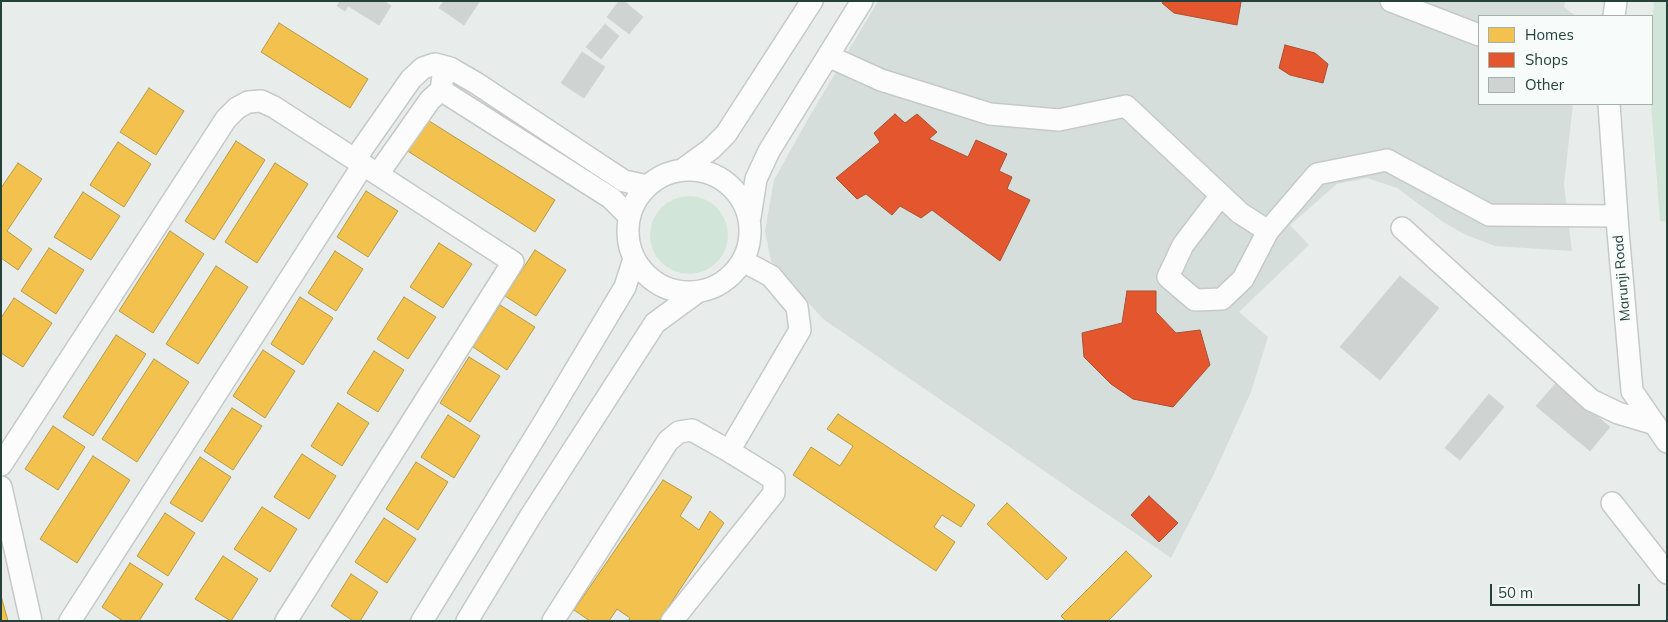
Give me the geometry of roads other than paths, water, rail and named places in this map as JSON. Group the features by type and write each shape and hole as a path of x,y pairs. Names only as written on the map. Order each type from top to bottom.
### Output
{"street":[{"path":"696,293 671,290 650,278 634,259 628,236 629,216 634,201 648,186 660,177 682,170 726,134 812,1"},
{"path":"468,621 530,517 654,322 696,293 721,286 740,268 751,244 750,217 756,179 769,151 862,1"},
{"path":"1391,1 1478,35"},
{"path":"1614,15 1616,1"},
{"path":"828,56 882,80 990,114 1059,120 1126,106 1240,213 1268,231"},
{"path":"70,621 366,166 410,79 423,68 435,64 458,72 624,181 648,186"},
{"path":"366,166 441,90 444,66"},
{"path":"441,90 611,198 629,216"},
{"path":"1,465 226,119 237,108 248,102 261,101 274,107 513,262 286,621"},
{"name":"Marunji Road","path":"1609,105 1632,391 1661,433"},
{"path":"1221,195 1183,245 1168,277 1195,300 1222,299 1243,279 1268,231 1318,174 1387,160 1489,215 1617,216"},
{"path":"682,170 712,174 726,182 737,191 750,217"},
{"path":"1402,228 1591,400 1661,433"},
{"path":"422,621 625,287 634,259"},
{"path":"729,450 800,330 797,307 771,276 743,261"},
{"path":"553,621 668,441 679,432 692,430 729,450 774,479 774,493 672,621"},
{"path":"1,487 31,621"},
{"path":"1612,504 1667,573"}]}
